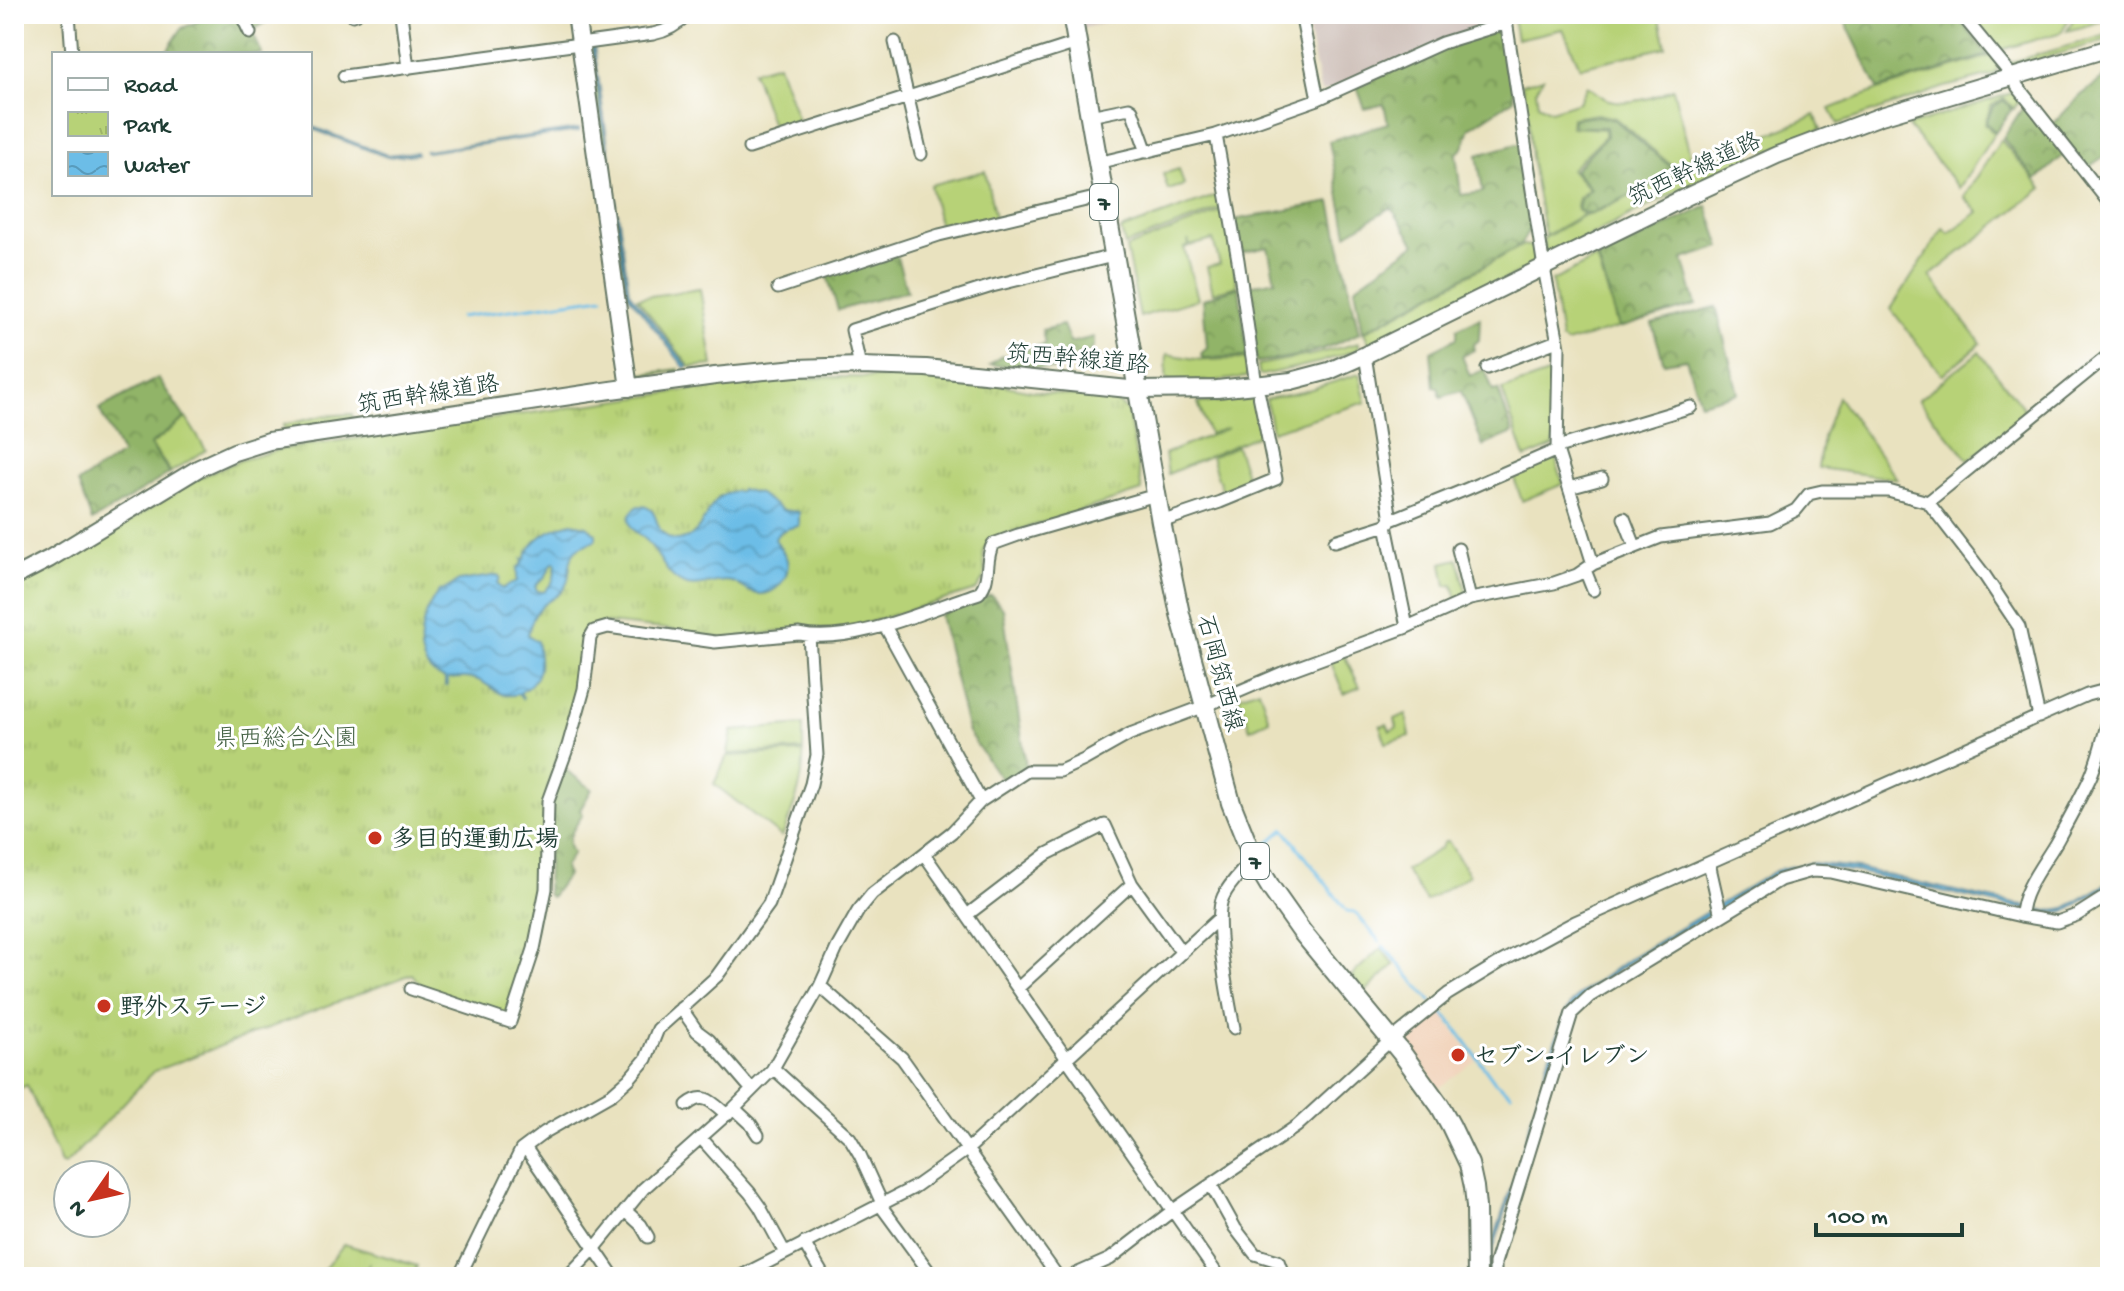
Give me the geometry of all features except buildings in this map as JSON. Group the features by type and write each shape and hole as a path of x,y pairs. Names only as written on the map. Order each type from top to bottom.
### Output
{"main road":[{"name":"石岡筑西線","path":"1072,14 1161,522 1180,614 1231,803 1253,858 1271,888 1302,932 1391,1040 1440,1106 1469,1164 1476,1207 1477,1277"}],"street":[{"path":"69,14 72,52"},
{"path":"241,14 250,33"},
{"path":"401,14 408,68"},
{"path":"576,14 629,388"},
{"path":"344,76 666,31 680,24 689,14"},
{"path":"1301,14 1318,99"},
{"path":"1961,14 2110,204"},
{"path":"1097,163 1216,135 1318,99 1442,43 1506,19 1557,341 1557,448 1593,590"},
{"path":"895,42 921,154"},
{"path":"749,148 1077,43"},
{"name":"筑西幹線道路","path":"14,577 199,468 269,441 715,376 796,368 926,368 1138,390 1258,390 1329,371 1365,355 1777,155 1881,116 2014,81 2110,48"},
{"path":"1090,116 1129,108 1147,152"},
{"path":"1161,522 1276,479 1258,390 1216,135"},
{"path":"778,288 939,235 1103,196"},
{"path":"860,366 852,330 992,286 1113,256"},
{"path":"1487,368 1557,341"},
{"path":"1928,502 2110,354"},
{"path":"1365,355 1388,522 1407,627"},
{"path":"1335,541 1388,522 1557,448 1691,407"},
{"path":"1569,488 1602,479"},
{"path":"567,1277 643,1189 773,1068 858,911 872,894 952,832 981,801 1027,771 1060,771 1130,734 1407,627 1470,599 1554,583 1661,537 1770,523 1796,510 1809,494 1822,491 1888,491 1928,502 1983,573 2019,627 2039,717"},
{"path":"411,989 510,1022 534,949 546,889 548,801 584,689 590,638 594,631 608,627 715,642 799,634 844,635 885,626 979,593 985,586 988,554 993,544 1156,495"},
{"path":"1624,518 1635,546"},
{"path":"1458,549 1470,599"},
{"path":"885,626 981,801"},
{"path":"459,1277 521,1150 548,1130 612,1094 629,1079 646,1059 658,1029 717,976 769,904 811,784 817,755 809,636"},
{"path":"1069,1277 1085,1274 1110,1259 1172,1211 1297,1126 1391,1040 1448,994 1499,963 1575,922 2087,695 2110,689"},
{"path":"2021,916 2022,902 2091,776 2110,713"},
{"path":"967,915 1047,854 1105,825 1132,884 1182,953"},
{"path":"924,854 1219,1277"},
{"path":"1234,1028 1225,982 1219,918 1222,898 1253,858"},
{"path":"1709,863 1721,916"},
{"path":"1495,1277 1495,1263 1572,1013 1590,996 1780,880 1812,871 1831,872 2057,922 2077,915 2110,894"},
{"path":"1018,988 1132,884"},
{"path":"739,1277 881,1206 913,1188 968,1149 1219,918"},
{"path":"820,986 902,1058 1058,1277"},
{"path":"681,1008 697,1031 709,1040 752,1090"},
{"path":"773,1068 850,1138 881,1206 933,1277"},
{"path":"687,1105 703,1097 750,1123 758,1135"},
{"path":"701,1138 760,1207 785,1253"},
{"path":"525,1147 614,1277"},
{"path":"1211,1185 1235,1228 1255,1254 1278,1261 1284,1277"},
{"path":"734,1198 745,1188"},
{"path":"626,1211 641,1225 648,1237"},
{"path":"804,1243 824,1277"}],"shaded area":[{"path":"1081,14 1147,14 1083,28"},
{"path":"1313,14 1500,15 1494,24 1323,92 1306,17"},
{"path":"1439,1010 1476,1061 1439,1088 1404,1038"}],"green space":[{"path":"216,14 279,14 252,31 261,52 166,52 182,28"},
{"path":"1512,14 1659,14 1666,47 1580,67 1563,29 1517,39"},
{"path":"1853,14 1955,14 1988,55 1878,89 1844,19"},
{"path":"1970,14 2071,14 2062,32 1997,51"},
{"path":"2076,14 2110,14 2110,19 2067,31"},
{"path":"1503,32 1514,99 1470,128 1463,148 1456,154 1461,195 1483,192 1477,155 1522,145 1533,223 1522,242 1513,250 1363,332 1355,287 1415,244 1391,207 1347,234 1329,141 1388,123 1384,104 1365,109 1357,87 1444,47"},
{"path":"2110,34 2110,39 2013,67 2008,63"},
{"path":"587,47 591,47 613,205 609,206"},
{"path":"1990,56 1998,66 1992,75 1945,87 1838,124 1830,109 1878,90"},
{"path":"778,64 800,126 775,134 753,71"},
{"path":"2110,73 2110,160 2106,155 2087,168 2052,125 2079,97"},
{"path":"1543,78 1536,91 1538,104 1551,111 1579,102 1587,86 1606,99 1625,102 1650,98 1673,89 1692,162 1677,170 1615,118 1597,114 1572,118 1571,127 1605,129 1605,136 1571,169 1589,189 1578,198 1577,210 1583,214 1545,236 1522,84"},
{"path":"2018,91 2022,95 2014,109 2004,98 1991,106 1985,123 1994,134 1959,188 1908,126"},
{"path":"2004,100 2012,109 1995,133 1986,122 1993,107"},
{"path":"2025,104 2065,154 2036,180 2003,138"},
{"path":"1815,115 1821,129 1767,152 1759,139"},
{"path":"1598,116 1615,120 1678,173 1592,213 1578,210 1580,199 1591,189 1574,170 1607,136 1606,127 1574,127 1572,119"},
{"path":"2001,140 2042,188 1930,276 1981,343 1942,375 1891,309 1943,228 1949,233 1978,212 1964,197"},
{"path":"1746,145 1751,158 1698,181 1552,255 1546,251 1543,239 1584,215 1590,215 1679,173 1692,164 1694,168"},
{"path":"1179,169 1184,185 1168,190 1163,174"},
{"path":"985,171 995,218 941,232 930,185"},
{"path":"1223,193 1225,207 1125,245 1121,230"},
{"path":"1331,202 1359,333 1309,353 1256,362 1245,287 1275,280 1268,247 1240,253 1234,220"},
{"path":"1707,206 1721,247 1683,259 1696,305 1619,328 1598,259"},
{"path":"1225,210 1237,286 1213,293 1207,267 1220,264 1213,240 1190,246 1188,240 1189,246 1184,248 1198,299 1140,317 1126,248"},
{"path":"614,212 634,367 643,374 679,371 644,376 633,369 610,213"},
{"path":"1523,245 1536,247 1539,263 1372,344 1368,341 1364,332"},
{"path":"896,254 907,291 838,310 827,275"},
{"path":"1597,258 1618,328 1566,343 1561,339 1552,281"},
{"path":"1239,287 1248,357 1202,358 1201,354 1207,347 1203,299"},
{"path":"700,289 713,365 690,367 637,298"},
{"path":"1716,307 1738,393 1700,403 1686,359 1664,363 1652,324"},
{"path":"1480,318 1479,340 1473,345 1474,350 1462,356 1470,376 1485,369 1493,391 1498,390 1513,433 1483,446 1461,391 1441,397 1438,387 1434,387 1431,351 1457,338 1457,329"},
{"path":"1063,325 1070,343 1094,337 1094,346 1088,354 1055,359 1054,369 990,365 1000,357 1045,344 1042,330"},
{"path":"1359,343 1359,349 1321,362 1259,374 1258,365"},
{"path":"1979,352 2028,414 1969,460 1918,400"},
{"path":"1167,354 1201,360 1248,359 1251,371 1246,377 1216,381 1170,381 1166,378"},
{"path":"1554,372 1554,446 1525,458 1502,390"},
{"path":"1359,374 1366,402 1272,431 1266,399 1302,392"},
{"name":"県西総合公園","path":"828,377 927,378 992,383 1032,391 1108,399 1128,412 1142,491 994,538 985,547 984,577 976,590 844,630 813,632 809,628 725,639 607,623 592,626 585,641 580,694 548,785 542,891 534,933 507,1018 425,991 412,974 154,1071 71,1159 59,1159 27,1085 14,1091 14,587 47,571 205,475 241,460 282,449 753,381"},
{"path":"158,378 185,418 150,445 170,473 92,521 78,483 122,454 99,409"},
{"path":"1838,397 1897,479 1818,468 1823,437"},
{"path":"1259,399 1265,432 1168,474 1165,454 1228,428 1209,434 1198,403"},
{"path":"352,414 353,420 284,430 283,425 322,416"},
{"path":"186,418 206,450 171,472 151,445"},
{"path":"1236,446 1250,486 1224,495 1211,457"},
{"path":"1555,457 1563,484 1522,501 1513,475"},
{"path":"1458,559 1468,598 1458,603 1453,585 1446,586 1442,563"},
{"path":"991,595 1003,609 1026,766 1002,781 968,732 940,615"},
{"path":"1344,655 1360,687 1344,694 1330,660"},
{"path":"1259,689 1269,720 1250,729 1239,696"},
{"path":"1406,714 1410,736 1386,743 1380,726 1387,724 1390,731 1397,728 1395,719"},
{"path":"803,725 803,750 728,754 732,731"},
{"path":"803,752 800,785 782,837 714,784 727,756"},
{"path":"563,768 592,789 569,839 573,853 564,868 567,875 551,897 547,894 550,800"},
{"path":"1448,841 1469,875 1426,901 1405,870"},
{"path":"1381,948 1394,965 1365,992 1351,976"},
{"path":"344,1244 417,1266 413,1277 362,1277 370,1262 361,1277 318,1277"}],"water":[{"path":"592,47 616,204 615,205"},
{"path":"312,127 387,155 417,154 387,157"},
{"path":"579,131 425,152 425,151"},
{"path":"616,213 629,292 687,366 685,368 627,293"},
{"path":"741,489 759,494 782,510 799,512 799,526 782,531 775,539 788,567 779,586 768,593 754,593 726,581 696,586 684,584 671,575 629,520 638,506 646,507 653,512 660,530 672,539 682,540 697,531 719,498"},
{"path":"572,523 587,526 596,534 596,539 575,551 565,587 534,616 528,635 537,641 539,670 533,682 520,693 522,699 518,694 499,693 472,678 448,679 445,686 445,679 433,673 421,652 423,624 440,590 459,581 498,575 498,584 502,589 517,581 517,569 537,540 550,531","holes":["552,564 556,564 551,585 544,592 537,591 536,585"]},
{"path":"1811,863 1857,868 2048,911 2065,908 2110,882 2110,885 2065,911 2050,913 1858,872 1815,866 1781,872 1631,961 1587,992 1556,1047 1487,1277 1487,1261 1549,1057 1571,1004 1627,960 1760,880 1779,869"}],"waterway":[{"path":"460,317 603,297"},
{"path":"1260,850 1284,829 1347,911 1355,912 1379,941"},
{"path":"1383,946 1431,1001"},
{"path":"1439,1009 1495,1082 1511,1094"}],"place":[{"name":"多目的運動広場","path":"375,838"},
{"name":"野外ステージ","path":"104,1006"},
{"name":"セブン-イレブン","path":"1458,1055"}]}
